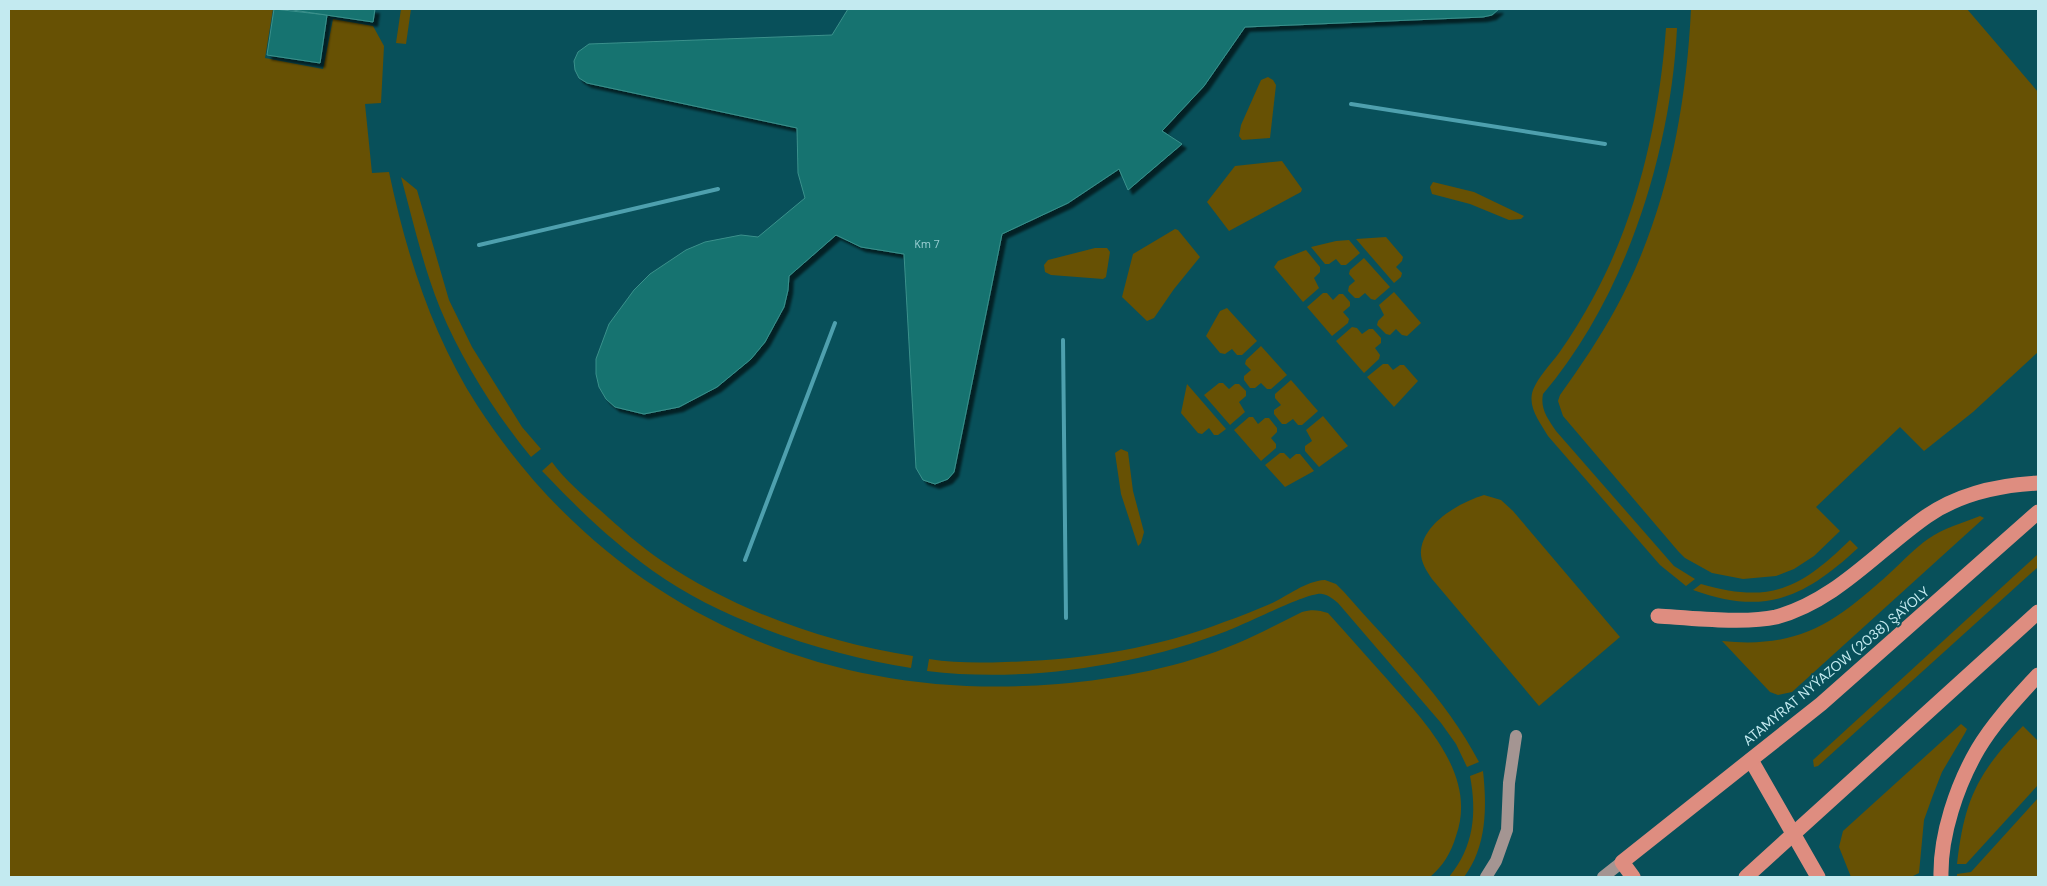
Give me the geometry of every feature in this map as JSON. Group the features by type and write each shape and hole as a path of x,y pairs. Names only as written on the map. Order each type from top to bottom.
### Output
{"highway":[{"path":"1658,616 1730,619 1775,617 1802,606 1829,591 1872,562 1927,516 1951,502 1998,487 2038,483"},
{"name":"ATAMYRAT NYÝAZOW (2038) ŞAÝOLY","path":"1622,862 1821,704 2038,512"},
{"path":"1746,877 1794,836 2038,612"},
{"path":"1942,877 1946,835 1955,802 1978,749 2008,707 2038,675"},
{"path":"1751,760 1818,877"},
{"path":"1622,862 1633,877"}],"main road":[{"path":"1486,877 1496,861 1507,830 1509,783 1516,736"},
{"name":"ATAMYRAT NYÝAZOW (2038) ŞAÝOLY","path":"1603,877 1622,862"}],"lane":[{"path":"1351,104 1604,144"},
{"path":"479,245 718,189"},
{"path":"745,560 835,324"},
{"path":"1063,340 1066,618"}],"shaded area":[{"path":"9,9 273,9 265,58 323,69 333,19 373,26 384,46 381,103 365,104 372,173 389,172 412,263 434,322 461,378 477,405 530,476 590,537 656,587 728,628 805,658 886,677 970,686 1058,684 1150,671 1195,659 1238,643 1302,612 1315,610 1328,613 1416,713 1444,750 1454,771 1460,792 1461,813 1456,836 1449,854 1430,877 9,877"},
{"path":"401,9 411,9 406,44 396,43"},
{"path":"1691,9 1967,9 2038,92 2038,352 1973,412 1924,451 1900,427 1816,507 1840,531 1814,556 1794,569 1776,576 1743,579 1712,573 1685,558 1563,416 1558,401 1616,308 1648,237 1670,163 1678,125 1684,86"},
{"path":"1666,28 1677,28 1673,76 1654,173 1638,222 1620,269 1598,314 1572,356 1543,394 1542,399 1545,414 1556,431 1674,566 1695,579 1686,586 1660,565 1548,436 1535,414 1532,402 1535,385 1564,346 1593,298 1609,266 1634,201 1652,132 1663,63"},
{"path":"1268,77 1276,85 1270,138 1242,140 1239,136 1241,125 1261,80"},
{"path":"1282,161 1302,189 1301,192 1229,231 1207,202 1235,166"},
{"path":"401,177 417,190 449,300 472,347 522,427 541,449 531,457 480,386 449,328 428,276"},
{"path":"1433,182 1474,192 1524,216 1521,219 1509,220 1470,204 1432,194 1430,187"},
{"path":"1175,229 1178,230 1200,257 1154,318 1147,321 1122,297 1133,254"},
{"path":"1386,237 1403,257 1396,267 1402,273 1401,277 1394,283 1356,239"},
{"path":"1349,240 1360,253 1346,265 1341,265 1336,259 1329,264 1325,264 1311,247 1336,241"},
{"path":"1095,248 1107,248 1110,252 1106,277 1103,279 1051,275 1045,272 1044,265 1048,260"},
{"path":"1306,250 1320,267 1320,272 1314,278 1319,288 1303,302 1274,267 1278,261"},
{"path":"1364,258 1390,287 1375,300 1365,293 1359,298 1355,298 1348,291 1349,286 1355,281 1349,274 1350,270"},
{"path":"1394,292 1421,323 1407,336 1402,335 1396,329 1390,335 1386,334 1377,325 1384,315 1379,305"},
{"path":"1323,293 1327,293 1333,300 1339,294 1343,294 1350,302 1350,306 1343,312 1349,319 1348,323 1332,336 1307,307"},
{"path":"1227,308 1257,341 1242,355 1237,355 1232,349 1225,354 1220,353 1206,336 1220,311"},
{"path":"1352,327 1357,328 1362,334 1369,329 1373,329 1381,338 1381,343 1375,348 1380,355 1379,359 1364,373 1336,341"},
{"path":"1261,346 1287,375 1271,389 1267,389 1261,383 1255,388 1250,388 1244,380 1244,376 1251,370 1245,364 1246,360"},
{"path":"1383,364 1388,364 1393,370 1400,365 1404,365 1418,381 1394,407 1367,377"},
{"path":"1291,380 1318,411 1302,425 1298,425 1293,419 1286,424 1282,424 1274,414 1274,410 1281,405 1275,398 1275,394"},
{"path":"1219,383 1223,383 1229,389 1235,384 1239,384 1246,391 1246,396 1239,402 1245,412 1230,425 1204,395"},
{"path":"1187,384 1226,429 1218,435 1214,435 1209,428 1202,434 1198,433 1181,413"},
{"path":"1323,416 1348,446 1319,467 1305,451 1305,446 1312,441 1306,430"},
{"path":"1249,417 1253,417 1258,424 1265,418 1269,418 1277,428 1277,432 1271,438 1276,444 1276,448 1261,461 1234,430"},
{"path":"1121,449 1128,452 1133,491 1144,532 1141,543 1138,546 1121,494 1115,453"},
{"path":"1280,453 1284,453 1290,459 1296,454 1300,454 1314,471 1285,487 1265,465"},
{"path":"552,462 575,488 630,537 690,579 720,595 782,622 848,643 913,656 911,668 811,645 743,620 680,589 624,549 571,501 542,471"},
{"path":"1484,495 1501,500 1513,511 1620,637 1539,706 1432,579 1422,562 1421,550 1424,540 1436,522 1455,508"},
{"path":"1980,516 1984,518 1792,692 1778,695 1770,692 1722,641 1774,641 1795,636 1815,628 1834,618 1852,605 1928,539"},
{"path":"1850,540 1858,548 1820,579 1782,598 1763,601 1742,601 1719,598 1693,590 1701,584 1725,590 1746,592 1765,592 1783,588 1799,581 1815,570"},
{"path":"2038,554 2038,567 1818,766 1814,767 1813,760"},
{"path":"1325,580 1336,584 1344,592 1417,673 1451,716 1479,762 1467,767 1456,744 1441,723 1338,603 1329,596 1322,594 1315,594 1304,598 1227,631 1192,643 1156,654 1118,662 1080,669 1002,675 927,671 929,659 976,663 1033,661 1089,656 1144,646 1230,620 1270,604 1310,583"},
{"path":"1961,724 1967,729 1942,772 1924,820 1919,873 1911,877 1851,877 1839,847 1843,831"},
{"path":"2023,726 2038,741 2038,785 1966,864 1957,864 1964,822 1976,788 1995,758"},
{"path":"1483,771 1484,826 1477,853 1464,877 1449,877 1464,854 1472,829 1473,803 1470,776"},
{"path":"2038,798 2038,877 1957,877 1957,874 1971,872"}],"building":[{"path":"274,9 327,15 320,63 267,55"},
{"path":"286,9 375,9 373,22"},
{"path":"848,9 1499,9 1492,15 1483,17 1245,27 1204,86 1162,131 1182,144 1128,190 1119,169 1068,203 1002,234 954,472 948,479 935,484 923,480 916,468 904,254 861,247 836,235 789,276 784,307 765,342 751,359 717,387 679,407 644,414 615,407 606,399 599,387 596,374 596,359 609,324 634,290 650,274 686,250 705,242 741,235 758,237 805,198 798,173 797,128 587,83 579,78 575,70 574,61 578,52 589,44 832,35"}]}
